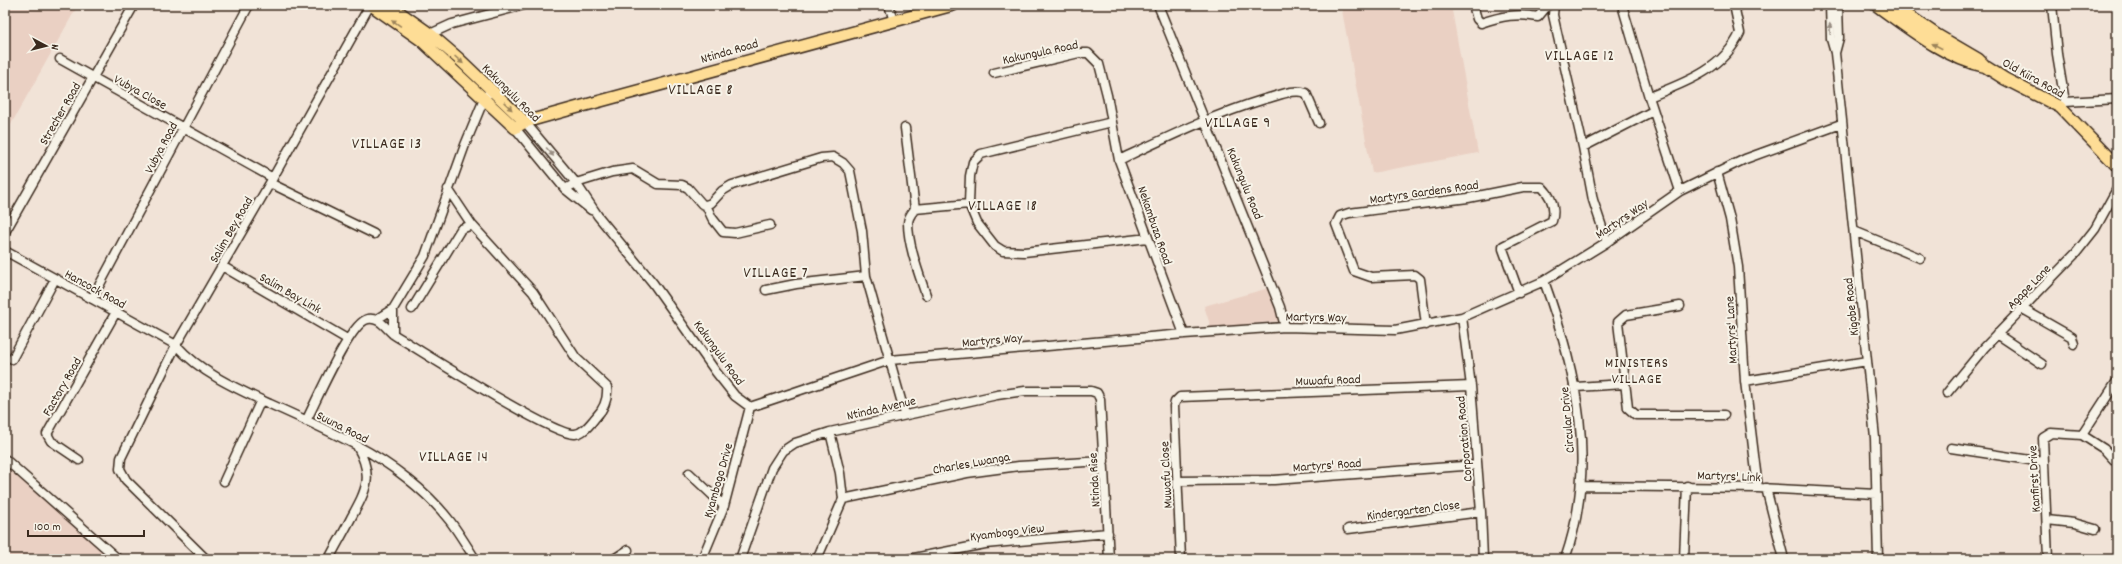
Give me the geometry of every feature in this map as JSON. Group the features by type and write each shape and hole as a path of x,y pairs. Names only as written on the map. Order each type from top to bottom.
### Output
{"main road":[{"path":"370,5 425,37"},
{"name":"Kakungulu Road","path":"389,5 425,37 491,90 525,122"},
{"name":"Ntinda Road","path":"515,128 525,122 953,5"},
{"name":"Old Kiira Road","path":"1876,5 1931,43 1969,62 1986,67"},
{"name":"Old Kiira Road","path":"1893,5 1936,35 1978,59 1986,67 2005,79 2063,105 2117,166"},
{"name":"Kakungulu Road","path":"425,37 484,99 515,128"}],"street":[{"name":"Strecher Road","path":"5,232 134,5"},
{"name":"Vubya Road","path":"92,299 249,5"},
{"name":"Salim Bey Road","path":"206,559 126,480 120,469 121,458 176,344 272,180 370,5"},
{"path":"425,37 452,24 524,5"},
{"path":"889,5 894,21"},
{"name":"Kakungulu Road","path":"1158,5 1206,119 1280,306 1285,327"},
{"path":"1473,5 1477,19 1481,23 1511,15 1524,14 1538,17 1547,6 1554,6 1553,15 1583,147 1593,200 1607,242"},
{"path":"1622,5 1653,111 1680,191"},
{"path":"1649,97 1690,80 1724,57 1740,33 1734,5"},
{"name":"Kigobe Road","path":"1830,5 1830,33 1835,53 1841,124 1868,361 1875,443 1878,559"},
{"name":"Kigobe Road","path":"1835,53 1839,38 1838,5"},
{"path":"2052,5 2063,105 2117,99"},
{"name":"Kakungula Road","path":"994,73 1079,53 1088,53 1099,64 1112,122"},
{"name":"Vubya Close","path":"60,59 272,180 374,234"},
{"path":"377,319 393,309 425,256 448,189 484,99 491,90"},
{"path":"1119,160 1206,119 1283,94 1300,91 1306,93 1310,98 1319,123"},
{"path":"1583,147 1653,111"},
{"name":"Kakungulu Road","path":"525,122 576,183 598,216 653,283 735,396 750,407"},
{"path":"1112,122 981,154 973,162 970,176 969,204 977,223 995,246 1003,250 1024,252 1148,238"},
{"name":"Nekambuza Road","path":"1112,122 1119,160 1184,334"},
{"name":"Martyrs Way","path":"750,407 890,360 1184,334 1285,327 1395,330 1462,317 1544,281 1607,242 1680,191 1718,172 1773,148 1841,124"},
{"name":"Kakungulu Road","path":"515,128 565,189 598,216"},
{"path":"905,128 915,209"},
{"path":"706,205 711,203 722,190 732,185 809,160 833,157 843,162 850,171 862,231 866,276 905,414"},
{"path":"565,189 576,183 624,169 633,169 658,184 682,185 688,188 702,204 706,205 712,218 723,232 735,233 770,225"},
{"name":"Martyrs' Lane","path":"1718,172 1730,219 1738,267 1745,381 1762,488 1784,559"},
{"name":"Martyrs Gardens Road","path":"1426,324 1420,279 1415,275 1371,277 1354,271 1336,224 1340,216 1349,213 1468,198 1523,187 1542,187 1551,198 1554,210 1552,221 1503,246 1519,293"},
{"path":"306,421 347,339 361,320 369,318 377,319 392,334 521,411 566,434 576,434 583,431 599,414 606,402 607,387 576,358 533,292 472,225 448,189"},
{"name":"Agape Lane","path":"1947,393 1998,334 2076,253 2095,229 2117,190"},
{"path":"926,296 915,260 908,222 909,216 915,209 969,204"},
{"path":"412,309 462,229 472,225"},
{"path":"1854,231 1920,258"},
{"name":"Hancock Road","path":"5,251 176,344"},
{"name":"Salim Bay Link","path":"222,266 347,339"},
{"path":"766,290 796,284 866,276"},
{"path":"12,359 55,279"},
{"name":"Circular Drive","path":"1544,281 1563,333 1576,387 1581,439 1581,486 1577,517 1565,559"},
{"path":"1680,306 1626,315 1618,322 1624,384 1628,408 1636,415 1724,415"},
{"path":"392,334 393,309"},
{"path":"2022,309 2072,337 2074,344"},
{"name":"Factory Road","path":"79,460 51,441 47,434 116,312"},
{"name":"Corporation Road","path":"1462,317 1471,386 1482,512 1483,559"},
{"path":"1998,334 2042,364"},
{"name":"Suuna Road","path":"176,344 190,360 203,369 261,400 356,445 379,458 421,491 450,521 476,559"},
{"path":"1745,381 1868,361"},
{"path":"2117,381 2082,435 2104,449 2117,463"},
{"path":"1576,387 1624,384"},
{"name":"Muwafu Road","path":"1186,396 1471,386"},
{"name":"Ntinda Avenue","path":"740,559 776,460 783,451 795,444 830,432 905,414 997,395 1025,391 1091,391 1097,393 1100,399"},
{"name":"Muwafu Close","path":"1181,559 1174,406 1175,402 1180,397 1186,396"},
{"name":"Ntinda Rise","path":"1100,399 1109,559"},
{"path":"224,481 261,400"},
{"name":"Kyambogo Drive","path":"702,559 724,506 750,407"},
{"path":"820,559 843,499 840,473 830,432"},
{"name":"Kanfirst Drive","path":"2048,559 2043,438 2051,433 2082,435"},
{"path":"329,559 365,493 367,470 364,458 356,445"},
{"path":"1951,448 2043,462"},
{"path":"5,459 118,559"},
{"name":"Charles Lwanga","path":"843,499 972,472 1019,466 1104,461"},
{"name":"Martyrs' Road","path":"1178,481 1274,480 1477,465"},
{"path":"689,473 724,506"},
{"name":"Martyrs' Link","path":"1581,486 1762,488 1876,494"},
{"path":"1684,559 1687,486"},
{"name":"Kindergarten Close","path":"1348,529 1482,512"},
{"path":"2047,520 2074,523 2095,529"},
{"name":"Kyambogo View","path":"909,559 985,544 1108,533"},
{"path":"614,559 628,550"}],"shaded area":[{"path":"5,5 78,5 5,135"},
{"path":"1341,5 1451,5 1478,153 1372,173"},
{"path":"1269,288 1280,313 1279,321 1211,328 1204,306"},
{"path":"5,462 117,559 5,559"}],"district":[{"name":"VILLAGE 12","path":"1580,55"},
{"name":"VILLAGE 8","path":"701,89"},
{"name":"VILLAGE 9","path":"1238,122"},
{"name":"VILLAGE 13","path":"387,143"},
{"name":"VILLAGE 18","path":"1003,205"},
{"name":"VILLAGE 7","path":"776,272"},
{"name":"MINISTERS VILLAGE","path":"1637,370"},
{"name":"VILLAGE 14","path":"454,456"}]}
